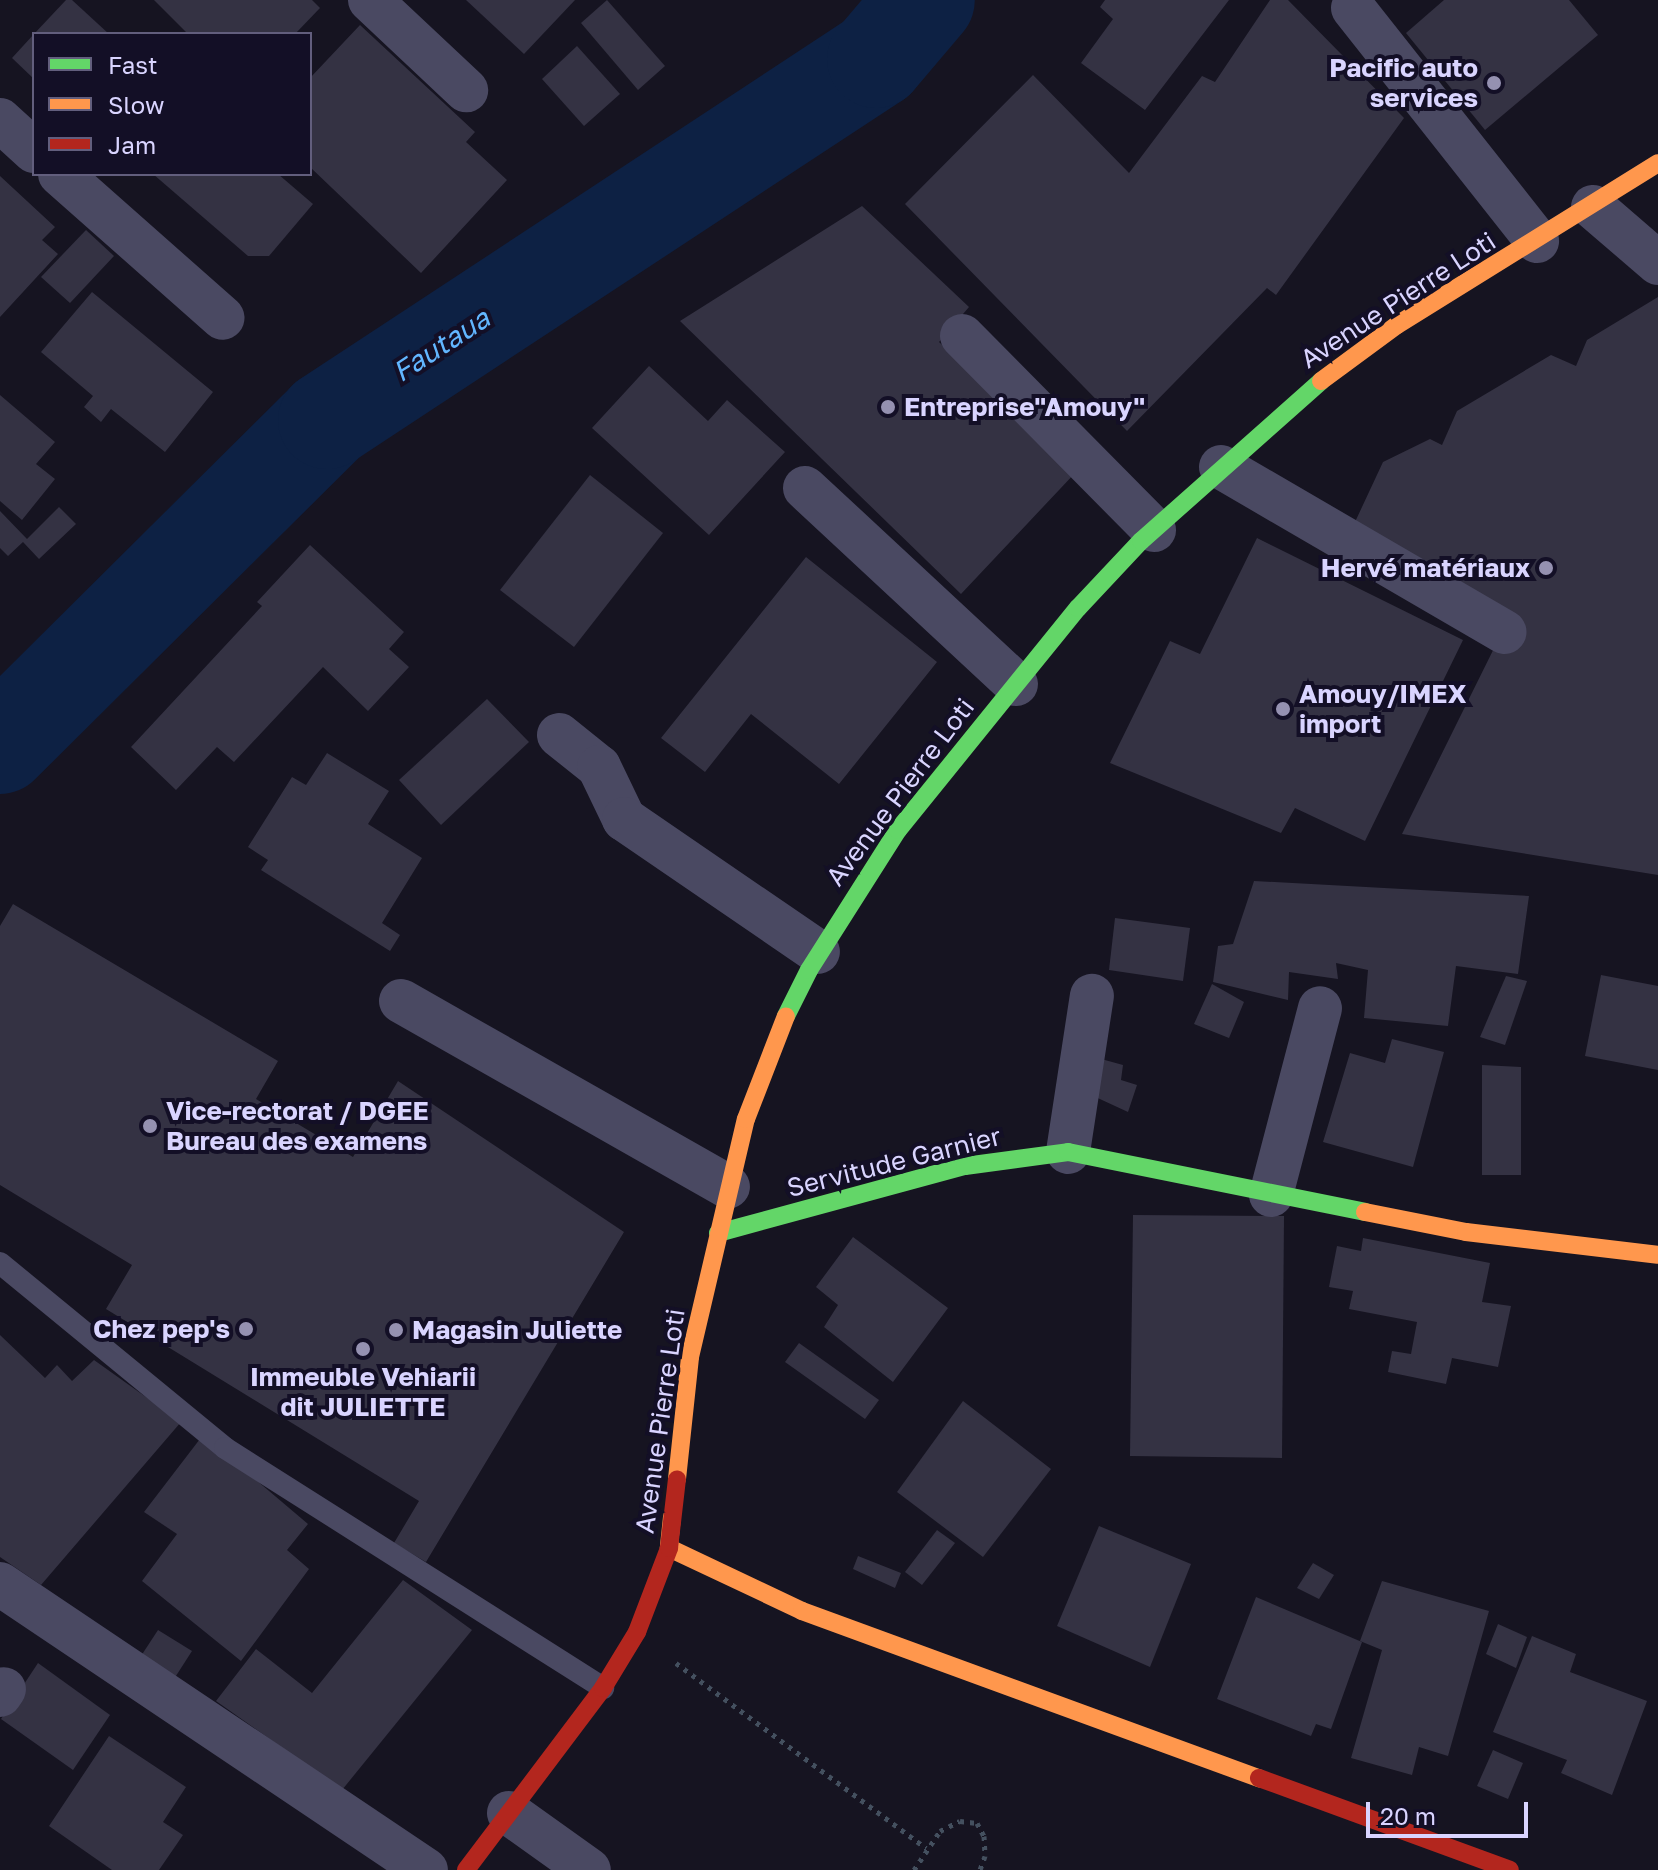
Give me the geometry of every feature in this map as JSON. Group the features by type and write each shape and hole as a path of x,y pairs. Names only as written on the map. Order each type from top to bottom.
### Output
{"main road":[{"name":"Avenue Pierre Loti","path":"466,1870 603,1688 637,1632 669,1548 690,1357 728,1187 774,1041 818,952 898,830 1016,684 1154,530 1305,392 1397,325 1593,207 1658,163"},
{"name":"Servitude Garnier","path":"718,1233 965,1166 1068,1152 1466,1232 1658,1255"},
{"path":"673,1507 669,1548 802,1611 1510,1870"}],"street":[{"path":"370,0 466,90"},
{"path":"1353,8 1537,241"},
{"path":"0,120 32,149"},
{"path":"62,176 223,318"},
{"path":"1593,207 1658,263"},
{"path":"962,336 1154,530"},
{"path":"1221,467 1505,632"},
{"path":"805,488 1016,684"},
{"path":"559,735 599,767 624,819 818,952"},
{"path":"1068,1152 1092,996"},
{"path":"401,1001 728,1187"},
{"path":"1271,1195 1320,1008"},
{"path":"0,1584 426,1870"},
{"path":"509,1813 589,1870"}],"lane":[{"path":"0,1263 225,1448 603,1688"}],"path":[{"path":"637,1632 926,1848"},
{"path":"914,1870 940,1831 960,1821 977,1823 985,1856 980,1870"}],"building":[{"path":"66,0 72,0 107,32 36,32"},
{"path":"154,0 312,0 320,8 297,32 186,32"},
{"path":"466,0 575,0 524,54"},
{"path":"607,0 665,66 638,90 581,23"},
{"path":"1105,0 1229,0 1145,110 1081,63 1113,19 1100,7"},
{"path":"1270,0 1288,0 1404,118 1276,295 1267,288 1127,431 905,204 1033,75 1129,173 1202,76 1215,82"},
{"name":"Pacific auto services","path":"1444,0 1569,0 1598,35 1485,130 1406,33"},
{"path":"360,25 475,132 466,142 507,180 421,273 312,169 312,76"},
{"path":"32,36 32,77 12,58"},
{"path":"577,46 620,94 584,126 542,79"},
{"path":"0,176 55,227 42,240 58,254 0,317"},
{"path":"155,176 280,176 313,204 269,256 248,256"},
{"name":"Entreprise\"Amouy\"","path":"862,206 969,307 939,342 1076,472 961,594 680,321"},
{"path":"86,230 114,256 70,303 41,277"},
{"path":"92,292 213,392 165,452 111,409 101,422 84,407 93,396 41,352"},
{"name":"Hervé matériaux","path":"1658,297 1658,875 1402,834 1511,614 1355,522 1383,462 1430,439 1442,445 1457,411 1551,355 1576,366 1587,340"},
{"path":"649,366 708,421 727,400 785,452 709,535 592,428"},
{"path":"0,395 55,442 36,464 55,479 22,520 0,501"},
{"path":"590,475 663,533 574,647 500,590"},
{"path":"59,507 76,524 39,559 23,542 8,556 0,548 0,511 27,539"},
{"name":"Amouy/IMEX import","path":"1257,538 1463,640 1365,841 1295,808 1281,833 1110,763 1170,641 1200,654"},
{"path":"310,545 404,632 389,649 409,667 368,711 323,667 234,762 217,747 176,790 131,747 262,606 257,602"},
{"path":"806,557 937,662 839,784 751,714 705,772 661,738"},
{"path":"487,699 529,742 441,825 399,780"},
{"path":"327,753 389,791 368,824 422,858 382,923 400,935 390,951 261,870 268,860 248,847 292,777 306,785"},
{"path":"1254,881 1529,896 1518,974 1456,966 1448,1026 1364,1018 1368,970 1336,963 1338,979 1289,972 1288,1000 1213,982 1218,946 1233,944"},
{"path":"13,904 278,1061 256,1099 353,1157 398,1081 624,1232 426,1562 394,1543 419,1501 106,1309 132,1265 0,1185 0,926"},
{"path":"1115,918 1190,928 1183,981 1109,970"},
{"path":"1601,975 1658,986 1658,1070 1585,1056"},
{"path":"1506,976 1527,981 1505,1045 1480,1037"},
{"path":"1212,984 1244,1002 1229,1038 1194,1024"},
{"path":"1392,1039 1444,1052 1413,1167 1323,1142 1350,1053 1385,1063"},
{"path":"1094,1057 1123,1065 1121,1080 1137,1085 1128,1112 1089,1094"},
{"path":"1482,1065 1521,1067 1521,1175 1482,1175"},
{"path":"1133,1215 1284,1216 1282,1458 1130,1456"},
{"path":"853,1237 948,1308 893,1382 824,1327 838,1305 816,1287"},
{"path":"1363,1238 1490,1263 1482,1302 1511,1306 1498,1367 1452,1358 1446,1384 1388,1372 1392,1351 1411,1354 1417,1322 1349,1309 1353,1291 1329,1287 1337,1246 1361,1251"},
{"path":"0,1335 45,1378 57,1365 72,1381 94,1360 181,1422 41,1585 0,1557"},
{"path":"799,1343 879,1400 865,1419 785,1362"},
{"path":"963,1401 1051,1469 983,1557 897,1492"},
{"path":"203,1435 308,1524 287,1550 309,1569 241,1661 142,1581 177,1534 144,1512"},
{"path":"1099,1526 1191,1564 1150,1667 1057,1626"},
{"path":"937,1530 955,1543 922,1585 905,1572"},
{"path":"858,1556 901,1573 895,1588 853,1569"},
{"path":"1313,1563 1334,1575 1319,1599 1297,1588"},
{"path":"403,1580 472,1630 342,1790 216,1701 256,1649 312,1693"},
{"path":"1382,1581 1489,1611 1448,1756 1419,1747 1412,1775 1351,1758 1382,1650 1360,1641"},
{"path":"1256,1597 1362,1642 1331,1729 1316,1724 1311,1736 1217,1699"},
{"path":"1498,1624 1527,1637 1516,1668 1486,1654"},
{"path":"158,1630 192,1651 174,1679 141,1656"},
{"path":"1532,1636 1576,1654 1570,1672 1647,1701 1612,1795 1561,1773 1567,1760 1493,1732"},
{"path":"38,1663 110,1715 73,1770 1,1719"},
{"path":"109,1736 186,1787 163,1822 183,1835 159,1870 112,1870 49,1826"},
{"path":"1493,1750 1523,1763 1508,1799 1477,1786"}],"waterway":[{"name":"Fautaua","path":"0,745 327,420 876,59 926,0"}],"traffic: fast":[{"path":"786,1016 809,970 898,830 1078,608 1141,541 1321,381"},
{"path":"718,1233 965,1166 1068,1152 1365,1212"}],"traffic: slow":[{"path":"1321,381 1397,325 1658,163"},
{"path":"677,1479 690,1357 746,1119 786,1016"},
{"path":"1365,1212 1466,1232 1658,1255"},
{"path":"672,1517 669,1548 802,1611 1259,1778"}],"traffic: jam":[{"path":"466,1870 603,1688 637,1632 669,1548 677,1479"},
{"path":"1259,1778 1510,1870"}],"place":[{"name":"Pacific auto services","path":"1494,83"},
{"name":"Entreprise\"Amouy\"","path":"888,407"},
{"name":"Hervé matériaux","path":"1546,568"},
{"name":"Amouy/IMEX import","path":"1283,709"},
{"name":"Vice-rectorat / DGEE Bureau des examens","path":"150,1126"},
{"name":"Chez pep's","path":"246,1329"},
{"name":"Magasin Juliette","path":"396,1330"},
{"name":"Immeuble Vehiarii dit JULIETTE","path":"363,1349"}]}
